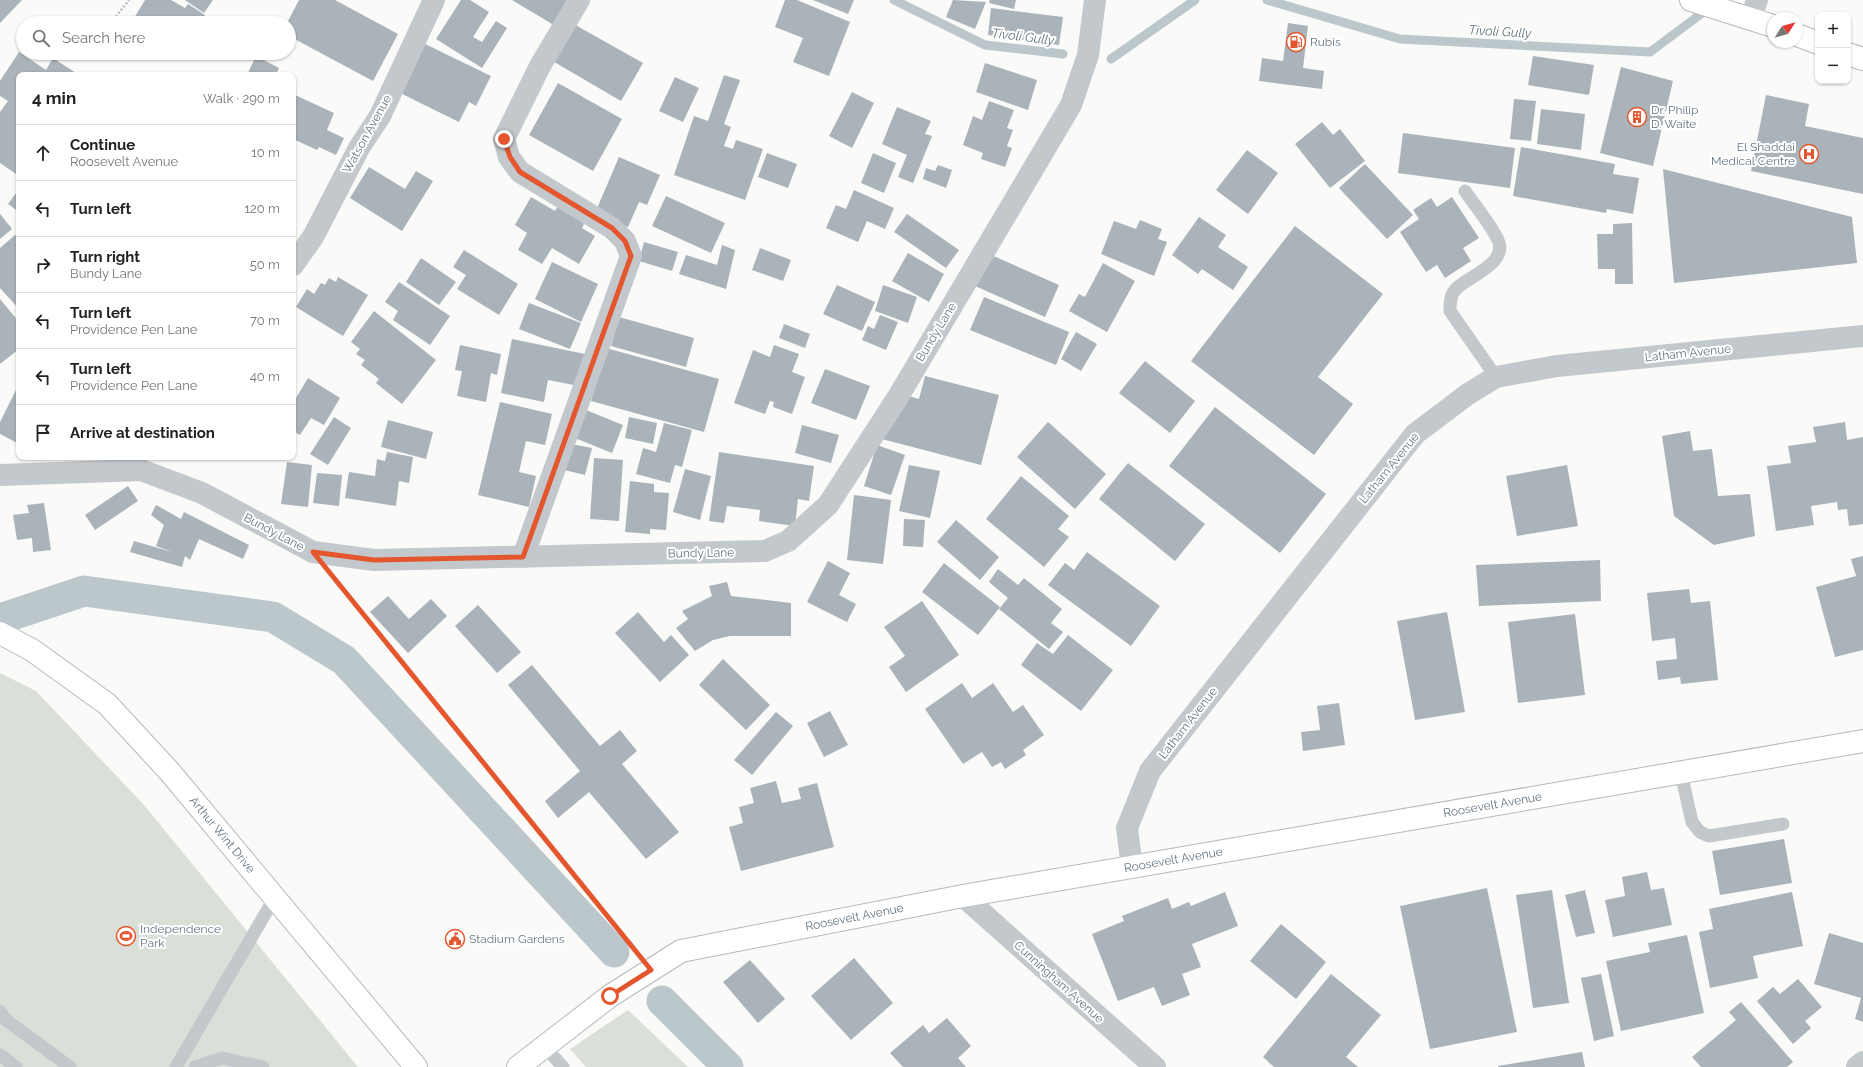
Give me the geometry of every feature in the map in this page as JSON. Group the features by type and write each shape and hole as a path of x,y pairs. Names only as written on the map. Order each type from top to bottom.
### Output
{"main road":[{"path":"1691,0 1754,9 1767,21"},
{"path":"1803,37 1815,42"},
{"path":"1851,55 1863,59"},
{"name":"Arthur Wint Drive","path":"0,633 32,650 107,704 169,771 416,1067"},
{"name":"Roosevelt Avenue","path":"518,1067 610,996 681,951 963,896 1863,741"}],"street":[{"name":"Watson Avenue","path":"296,261 313,238 359,148 380,116 434,0"},
{"path":"523,557 631,256 625,241 612,228 520,172 510,157 504,139 540,66 579,0"},
{"name":"Bundy Lane","path":"0,475 146,464 313,552 374,560 765,551 788,541 828,505 898,396 1071,105 1088,55 1094,0"},
{"name":"Latham Avenue","path":"1132,868 1127,828 1150,772 1415,434 1468,394 1496,377 1557,366 1863,336"},
{"name":"Cunningham Avenue","path":"963,896 1155,1067"},
{"path":"1857,1067 1863,1062"}],"lane":[{"path":"1465,191 1499,242 1499,254 1492,264 1455,290 1450,301 1450,311 1496,377"},
{"path":"1681,773 1692,822 1700,832 1709,836 1783,824"},
{"path":"176,1067 275,897"},
{"path":"0,1011 6,1020 70,1067"},
{"path":"545,1047 563,1067"},
{"path":"0,1055 16,1067"},
{"path":"196,1067 222,1058 262,1067"}],"path":[{"path":"117,16 130,0"},
{"path":"313,552 651,970"}],"shaded area":[{"name":"Independence Park","path":"0,673 36,691 144,805 358,1067 0,1067"},
{"path":"628,1010 688,1067 586,1067 570,1049"}],"building":[{"path":"0,0 22,0 0,23"},
{"path":"145,0 171,0 185,8 188,4 205,15 204,16 135,16"},
{"path":"185,0 213,0 204,13"},
{"path":"299,0 335,0 398,34 373,81 296,40 296,16 291,16"},
{"path":"461,0 470,0 489,12 473,37 482,42 496,21 507,28 482,68 436,39"},
{"path":"512,0 573,0 557,27"},
{"path":"785,0 797,0 850,22 829,76 793,62 803,38 775,27"},
{"path":"813,0 854,0 848,14"},
{"path":"953,0 986,2 975,29 946,17"},
{"path":"990,0 1016,0 1014,9 989,3"},
{"path":"991,8 1063,17 1059,45 988,35"},
{"path":"570,22 643,63 621,101 549,59"},
{"name":"Rubis","path":"1288,23 1308,26 1303,68 1324,71 1322,89 1259,81 1262,58 1283,61"},
{"path":"425,44 491,76 476,106 469,102 459,122 396,91"},
{"path":"1533,56 1594,65 1589,95 1528,85"},
{"path":"16,57 16,60 31,60 46,70 52,60 56,60 74,72 16,72 16,174 0,163 0,112 8,101 0,96 0,81"},
{"path":"254,60 264,60 279,68 277,72 248,72"},
{"path":"985,63 1037,80 1028,110 976,92"},
{"name":"Dr. Philip D. Waite","path":"1621,67 1673,81 1653,166 1600,153"},
{"path":"724,75 740,80 724,124 731,127 724,146 733,149 736,140 763,149 745,200 674,175 694,116 708,121"},
{"path":"675,77 699,88 683,122 659,111"},
{"path":"558,83 622,119 593,171 529,135"},
{"path":"852,92 874,103 852,148 829,136"},
{"path":"296,95 334,113 327,130 344,138 336,155 319,147 317,150 296,140"},
{"name":"El Shaddai Medical Centre","path":"1766,95 1809,104 1805,126 1863,138 1863,194 1751,171"},
{"path":"1514,99 1536,101 1531,141 1510,139"},
{"path":"989,101 1014,110 1007,128 1013,130 1007,146 1012,148 1005,167 981,159 983,153 963,145 973,116 982,120"},
{"path":"897,107 931,121 925,134 932,136 913,183 898,177 907,155 882,144"},
{"path":"1541,109 1585,114 1581,150 1537,144"},
{"path":"1322,122 1333,135 1340,129 1365,161 1330,188 1295,144"},
{"path":"1403,133 1515,148 1510,188 1398,173"},
{"path":"1521,147 1615,164 1613,174 1639,178 1633,214 1607,209 1606,213 1513,196"},
{"path":"1247,150 1278,173 1248,214 1216,190"},
{"path":"767,153 797,164 788,188 758,177"},
{"path":"873,153 896,163 884,193 861,183"},
{"path":"619,157 660,175 647,205 639,202 628,227 595,213"},
{"path":"1365,164 1413,215 1387,239 1339,188"},
{"path":"938,165 952,170 946,188 923,179 926,168 935,171"},
{"path":"369,167 405,189 416,171 433,181 402,231 350,198"},
{"path":"1663,169 1852,217 1857,263 1674,283"},
{"path":"854,190 894,208 885,229 867,221 858,242 826,228 836,205 846,209"},
{"path":"16,193 16,210 8,204"},
{"path":"666,196 725,223 711,253 652,226"},
{"path":"531,197 555,211 559,204 586,220 582,228 595,236 579,264 552,248 542,264 518,250 527,233 515,225"},
{"path":"1452,197 1479,238 1463,248 1471,261 1445,278 1437,265 1426,272 1400,232 1419,219 1413,210 1431,198 1437,207"},
{"path":"0,214 12,229 0,239"},
{"path":"907,214 959,250 946,268 894,232"},
{"path":"1199,217 1226,235 1218,247 1248,267 1233,290 1202,269 1198,274 1172,255"},
{"path":"1140,220 1162,229 1158,239 1167,242 1154,276 1101,254 1114,221 1136,229"},
{"path":"1632,223 1633,284 1615,284 1615,269 1598,269 1597,234 1613,234 1613,224"},
{"path":"1295,226 1383,294 1318,377 1353,404 1314,455 1191,361"},
{"path":"15,235 16,236 16,306 0,288 0,248"},
{"path":"644,242 678,252 672,271 639,261"},
{"path":"722,245 735,250 726,289 679,274 686,255 717,265"},
{"path":"760,248 791,260 783,281 752,270"},
{"path":"464,250 518,284 499,315 457,289 466,275 453,267"},
{"path":"908,253 944,274 929,302 892,281"},
{"path":"989,254 1059,285 1045,317 975,286"},
{"path":"421,258 456,282 439,305 406,282"},
{"path":"552,262 598,284 581,322 535,299"},
{"path":"1103,263 1135,281 1107,332 1069,311 1079,294 1085,297"},
{"path":"338,277 368,295 343,336 296,307 307,289 314,294 321,283 325,285 329,278 336,282"},
{"path":"399,282 450,316 430,345 393,320 398,311 385,302"},
{"path":"837,285 875,302 862,331 823,314"},
{"path":"883,285 917,297 908,323 875,311"},
{"path":"984,297 1069,332 1056,365 970,330"},
{"path":"0,299 16,318 16,351 0,364"},
{"path":"529,303 581,323 570,349 519,329"},
{"path":"374,311 436,360 402,404 376,383 379,379 361,365 365,360 356,354 360,349 351,342"},
{"path":"880,315 898,322 886,350 862,340 868,326 874,329"},
{"path":"619,317 694,338 686,367 611,346"},
{"path":"784,324 810,334 805,348 779,338"},
{"path":"1076,332 1097,344 1081,371 1061,359"},
{"path":"512,339 585,354 579,386 548,380 544,402 501,393"},
{"path":"460,345 501,354 497,375 491,373 486,402 457,396 462,371 455,370"},
{"path":"774,345 799,354 792,372 805,377 792,414 773,407 774,402 770,401 765,414 734,403 753,350 770,357"},
{"path":"606,348 719,379 704,432 591,401"},
{"path":"1145,361 1195,401 1170,433 1119,393"},
{"path":"825,369 870,386 856,420 811,403"},
{"path":"925,376 999,395 981,465 882,439 905,395 919,399"},
{"path":"308,378 340,398 324,425 311,418 300,435 296,433 296,398"},
{"path":"16,390 16,442 0,434 0,422"},
{"path":"500,402 552,414 545,445 526,441 519,472 536,476 529,507 478,495"},
{"path":"1215,407 1326,494 1280,553 1169,466"},
{"path":"586,410 623,425 612,453 575,438"},
{"path":"334,417 351,428 328,465 310,454"},
{"path":"629,417 657,423 653,444 625,438"},
{"path":"388,420 433,432 426,459 381,447"},
{"path":"1048,422 1106,474 1075,509 1017,457"},
{"path":"1845,422 1847,440 1863,437 1863,524 1849,526 1847,509 1838,510 1837,502 1811,506 1814,525 1776,531 1767,466 1791,463 1788,446 1816,442 1813,427"},
{"path":"664,423 692,430 682,467 675,465 670,483 636,474 643,448 656,452"},
{"path":"802,425 839,435 831,463 795,453"},
{"path":"1690,431 1693,451 1712,449 1718,496 1750,494 1755,536 1714,545 1674,516 1662,436"},
{"path":"566,443 592,448 585,475 560,469"},
{"path":"877,445 905,455 891,495 864,486"},
{"path":"387,452 413,457 409,483 399,481 396,506 345,498 349,472 375,476 377,459 385,461"},
{"path":"719,452 814,466 809,501 798,499 795,526 759,521 760,510 727,506 724,523 709,521"},
{"path":"594,458 623,460 619,521 590,519"},
{"path":"287,462 312,465 308,507 281,504"},
{"path":"1128,463 1205,524 1175,561 1099,499"},
{"path":"909,465 940,471 930,518 899,511"},
{"path":"1567,465 1578,526 1517,536 1506,476"},
{"path":"685,469 711,476 700,520 673,512"},
{"path":"317,473 342,475 339,506 313,503"},
{"path":"1021,476 1069,516 1058,529 1069,537 1044,567 986,519"},
{"path":"630,481 654,484 654,492 669,493 666,530 650,529 650,534 625,532"},
{"path":"128,486 138,501 95,530 85,515"},
{"path":"854,495 891,500 883,564 847,560"},
{"path":"44,503 51,550 33,552 32,538 17,540 13,515 29,513 27,505"},
{"path":"156,505 181,519 184,512 249,545 243,559 199,539 190,560 185,556 182,567 130,552 134,541 172,552 156,546 164,525 151,515"},
{"path":"904,519 925,520 923,547 903,546"},
{"path":"956,520 999,557 980,580 937,542"},
{"path":"1087,552 1160,606 1131,646 1048,585 1065,563 1074,570"},
{"path":"1863,556 1863,650 1835,657 1816,587 1856,576 1851,559"},
{"path":"1600,560 1601,601 1479,606 1476,565"},
{"path":"828,561 850,573 839,595 856,604 847,622 807,602"},
{"path":"944,563 1000,607 978,635 922,592"},
{"path":"998,569 1018,585 1024,578 1062,609 1051,623 1063,632 1049,649 999,609 1008,598 989,582"},
{"path":"727,582 731,596 791,603 791,636 730,636 713,640 695,651 676,628 688,619 682,611 712,596 709,586"},
{"path":"1689,589 1691,603 1710,601 1718,680 1681,684 1680,677 1658,680 1656,661 1677,659 1675,638 1652,641 1647,593"},
{"path":"388,596 409,619 431,599 447,616 408,653 370,612"},
{"path":"922,601 959,655 906,692 889,667 905,656 884,627"},
{"path":"478,605 521,652 497,673 455,626"},
{"path":"638,612 664,642 671,635 689,655 660,682 615,633"},
{"path":"1447,612 1465,712 1415,720 1397,621"},
{"path":"1575,614 1585,695 1518,703 1508,622"},
{"path":"1068,635 1113,670 1081,711 1021,665 1037,643 1053,654"},
{"path":"723,659 770,705 746,730 699,685"},
{"path":"532,665 600,746 620,730 637,751 622,764 679,832 646,859 589,792 558,818 545,801 580,771 508,685"},
{"path":"962,683 972,698 993,683 1013,712 1023,705 1044,735 1023,750 1026,755 1005,769 1001,762 992,767 982,752 963,764 925,709"},
{"path":"1339,703 1345,745 1303,751 1301,732 1320,730 1317,706"},
{"path":"830,711 848,745 824,757 807,723"},
{"path":"776,712 793,726 752,775 734,760"},
{"path":"776,781 782,803 801,799 798,788 817,783 834,847 741,871 729,827 743,823 739,807 754,803 750,788"},
{"path":"1784,839 1792,883 1720,895 1712,851"},
{"path":"1647,872 1651,890 1664,888 1672,925 1613,937 1605,900 1625,896 1622,877"},
{"path":"1487,888 1517,1032 1430,1049 1400,906"},
{"path":"1552,890 1569,1003 1533,1008 1516,895"},
{"path":"1585,890 1595,933 1576,937 1565,895"},
{"path":"1225,892 1238,926 1192,944 1201,967 1182,974 1190,995 1162,1006 1154,987 1118,1001 1092,934 1124,921 1122,916 1168,898 1172,909 1189,902 1191,906"},
{"path":"1792,892 1803,946 1753,956 1758,978 1710,988 1699,932 1713,929 1709,909"},
{"path":"1281,924 1326,962 1296,999 1250,961"},
{"path":"1829,933 1863,943 1863,1022 1855,1019 1861,998 1814,984"},
{"path":"1687,935 1704,1013 1621,1031 1606,961 1650,952 1648,943"},
{"path":"854,958 893,1003 851,1040 811,996"},
{"path":"750,960 785,999 758,1023 723,982"},
{"path":"1331,974 1381,1015 1346,1057 1358,1067 1274,1067 1263,1057"},
{"path":"1601,974 1614,1036 1594,1041 1581,978"},
{"path":"1798,979 1822,1007 1805,1021 1811,1028 1793,1044 1757,1001 1773,987 1780,994"},
{"path":"1741,1002 1793,1062 1787,1067 1701,1067 1692,1057 1736,1020 1729,1012"},
{"path":"947,1018 971,1046 958,1058 966,1067 903,1067 890,1053 923,1025 929,1033"},
{"path":"1582,1052 1585,1067 1498,1067 1498,1066"}],"waterway":[{"name":"Tivoli Gully","path":"894,0 985,45 1063,54"},
{"name":"Tivoli Gully","path":"1111,59 1195,0"},
{"name":"Tivoli Gully","path":"1267,0 1400,39 1650,52 1709,8"},
{"path":"0,619 84,591 273,617 344,660 614,952"},
{"path":"662,1001 728,1067"}],"place":[{"name":"Rubis","path":"1296,42"},
{"name":"Dr. Philip D. Waite","path":"1637,117"},
{"name":"El Shaddai Medical Centre","path":"1809,154"},
{"name":"Independence Park","path":"126,936"},
{"name":"Stadium Gardens","path":"455,939"}],"route":[{"path":"504,139 510,157 520,172 612,228 625,241 631,256 523,557 374,560 313,552 651,970 610,996"}]}
